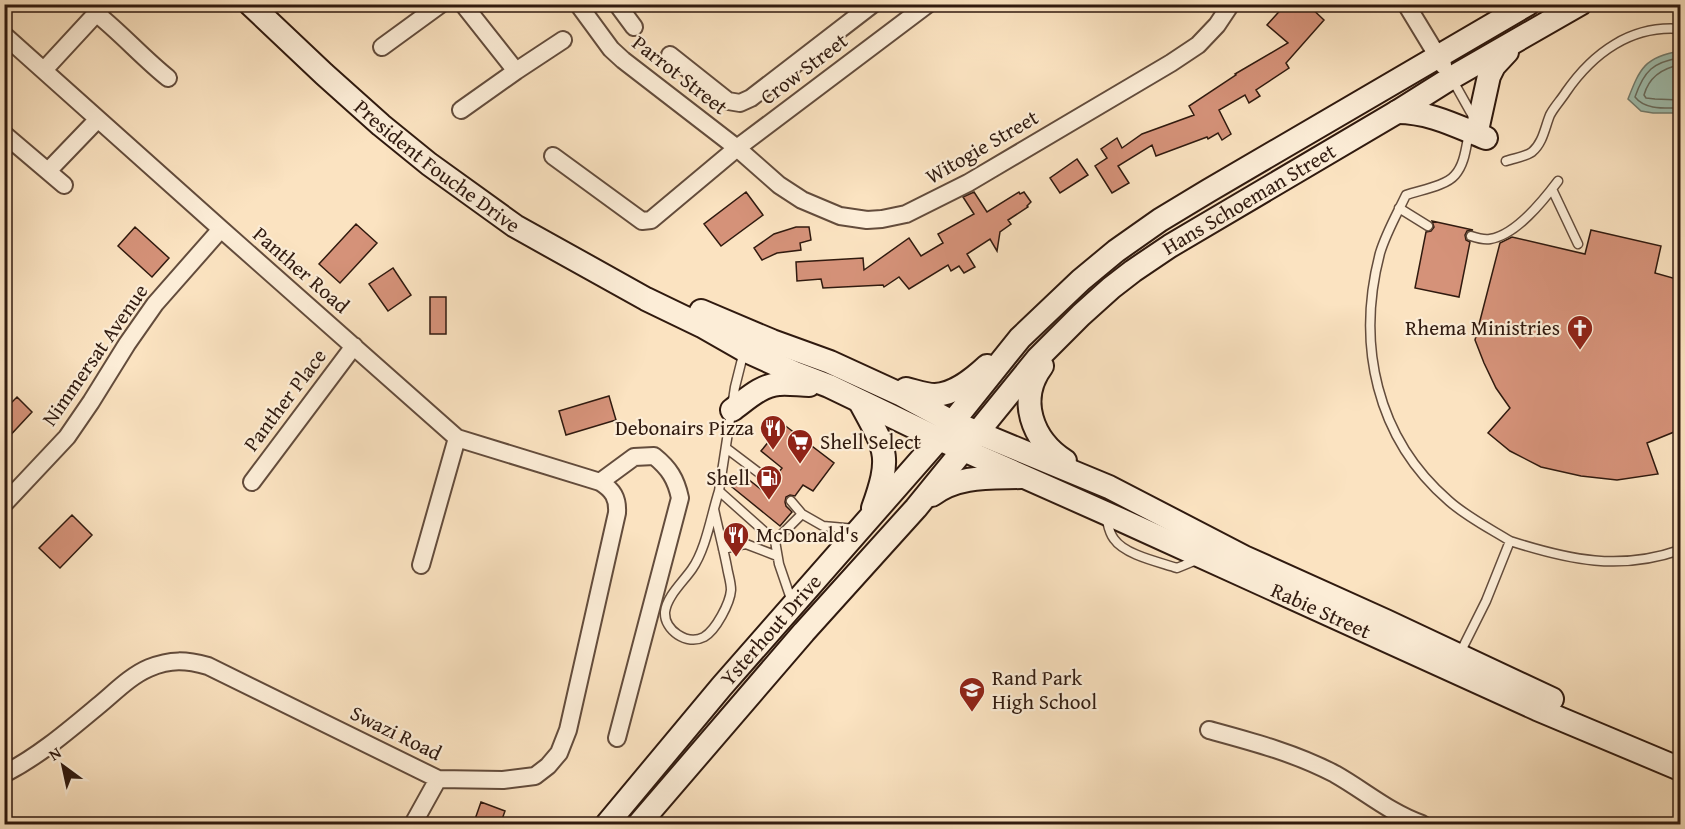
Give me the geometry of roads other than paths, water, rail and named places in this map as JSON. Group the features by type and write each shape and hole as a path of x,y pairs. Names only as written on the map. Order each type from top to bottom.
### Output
{"main road":[{"name":"President Fouche Drive","path":"237,4 276,31"},
{"name":"President Fouche Drive","path":"250,4 276,31 381,125 429,164 515,226 612,279 650,290 748,341 795,373 829,386 860,402 946,431"},
{"name":"Hans Schoeman Street","path":"946,431 1020,338 1096,266 1116,251 1160,220 1528,4"},
{"name":"Hans Schoeman Street","path":"971,441 1038,358 1081,315 1133,271 1170,246 1451,78 1580,4"},
{"path":"1397,112 1425,114 1478,132 1486,85 1491,71 1519,40"},
{"path":"1081,315 1038,371 1030,392 1029,410 1036,431 1049,449 1109,487"},
{"path":"872,382 938,395 951,391 975,377 1020,338"},
{"name":"President Fouche Drive","path":"748,341 830,362 902,395 946,431"},
{"path":"732,410 770,386 780,384 829,386"},
{"path":"860,402 880,438 885,457 882,481 864,525"},
{"path":"946,431 971,441"},
{"name":"Ysterhout Drive","path":"607,825 722,686 946,431"},
{"name":"Rabie Street","path":"971,441 1026,477 1537,709 1680,769"},
{"name":"Rabie Street","path":"971,441 1109,487 1244,557 1654,747 1680,763"},
{"name":"Ysterhout Drive","path":"639,825 804,632 916,508 971,441"},
{"path":"916,508 936,492 965,480 1026,477"}],"street":[{"path":"382,47 441,4"},
{"path":"463,4 516,71"},
{"path":"617,4 634,27"},
{"path":"670,56 728,101 740,103 752,98 873,4"},
{"name":"Crow Street","path":"553,156 642,221 651,220 736,148 928,4"},
{"name":"Witogie Street","path":"736,148 779,185 796,196 840,216 882,219 906,214 968,183 1171,63 1198,45 1217,25 1231,4"},
{"path":"1406,4 1451,78"},
{"name":"Parrot Street","path":"580,6 611,49 623,60 736,148"},
{"path":"44,70 101,9 152,66 168,78"},
{"name":"Panther Road","path":"4,35 457,438 600,482"},
{"path":"461,110 563,40"},
{"path":"48,171 98,119"},
{"path":"4,134 64,185"},
{"name":"Nimmersat Avenue","path":"4,504 67,437 155,304 221,230"},
{"name":"Panther Place","path":"252,482 354,346"},
{"path":"421,565 457,438"},
{"path":"600,482 634,457 654,456 665,465 677,483 680,498 617,738"},
{"name":"Swazi Road","path":"4,774 22,765 62,736 129,680 148,668 187,660 208,666 438,779 503,780 535,776 559,753 567,730 617,513 618,505 614,494 600,482"},
{"path":"1209,730 1287,752 1333,773 1400,816 1422,825"},
{"path":"413,825 438,779"}],"lane":[{"path":"1506,161 1533,151 1540,142 1550,116 1569,87 1594,59 1609,47 1639,33 1654,29 1680,29"},
{"path":"1451,78 1478,132 1455,175 1448,181 1406,195 1380,254 1372,297 1370,351 1381,400 1402,443 1415,465 1430,483 1462,512 1510,541 1556,555 1613,562 1639,560 1680,549"},
{"path":"1471,236 1486,239 1508,231 1540,205 1558,181"},
{"path":"1552,189 1578,244"},
{"path":"1400,208 1428,226"},
{"path":"714,509 731,588 729,601 713,628 704,637 694,639 681,637 669,628 665,614 668,601 700,556 719,491 735,387 748,341"},
{"path":"726,448 771,482"},
{"path":"719,491 775,541 777,556 793,606"},
{"path":"791,501 802,514 823,526 864,525"},
{"path":"775,541 802,514"},
{"path":"1458,655 1486,601 1510,541"},
{"path":"723,549 746,544 777,556"}],"water":[{"path":"1680,51 1680,113 1641,111 1628,99 1640,72 1651,61"}],"place":[{"name":"Rhema Ministries","path":"1580,351"},
{"name":"Debonairs Pizza","path":"773,451"},
{"name":"Shell Select","path":"800,465"},
{"name":"Shell","path":"769,501"},
{"name":"McDonald's","path":"736,558"},
{"name":"Rand Park High School","path":"972,713"}]}
